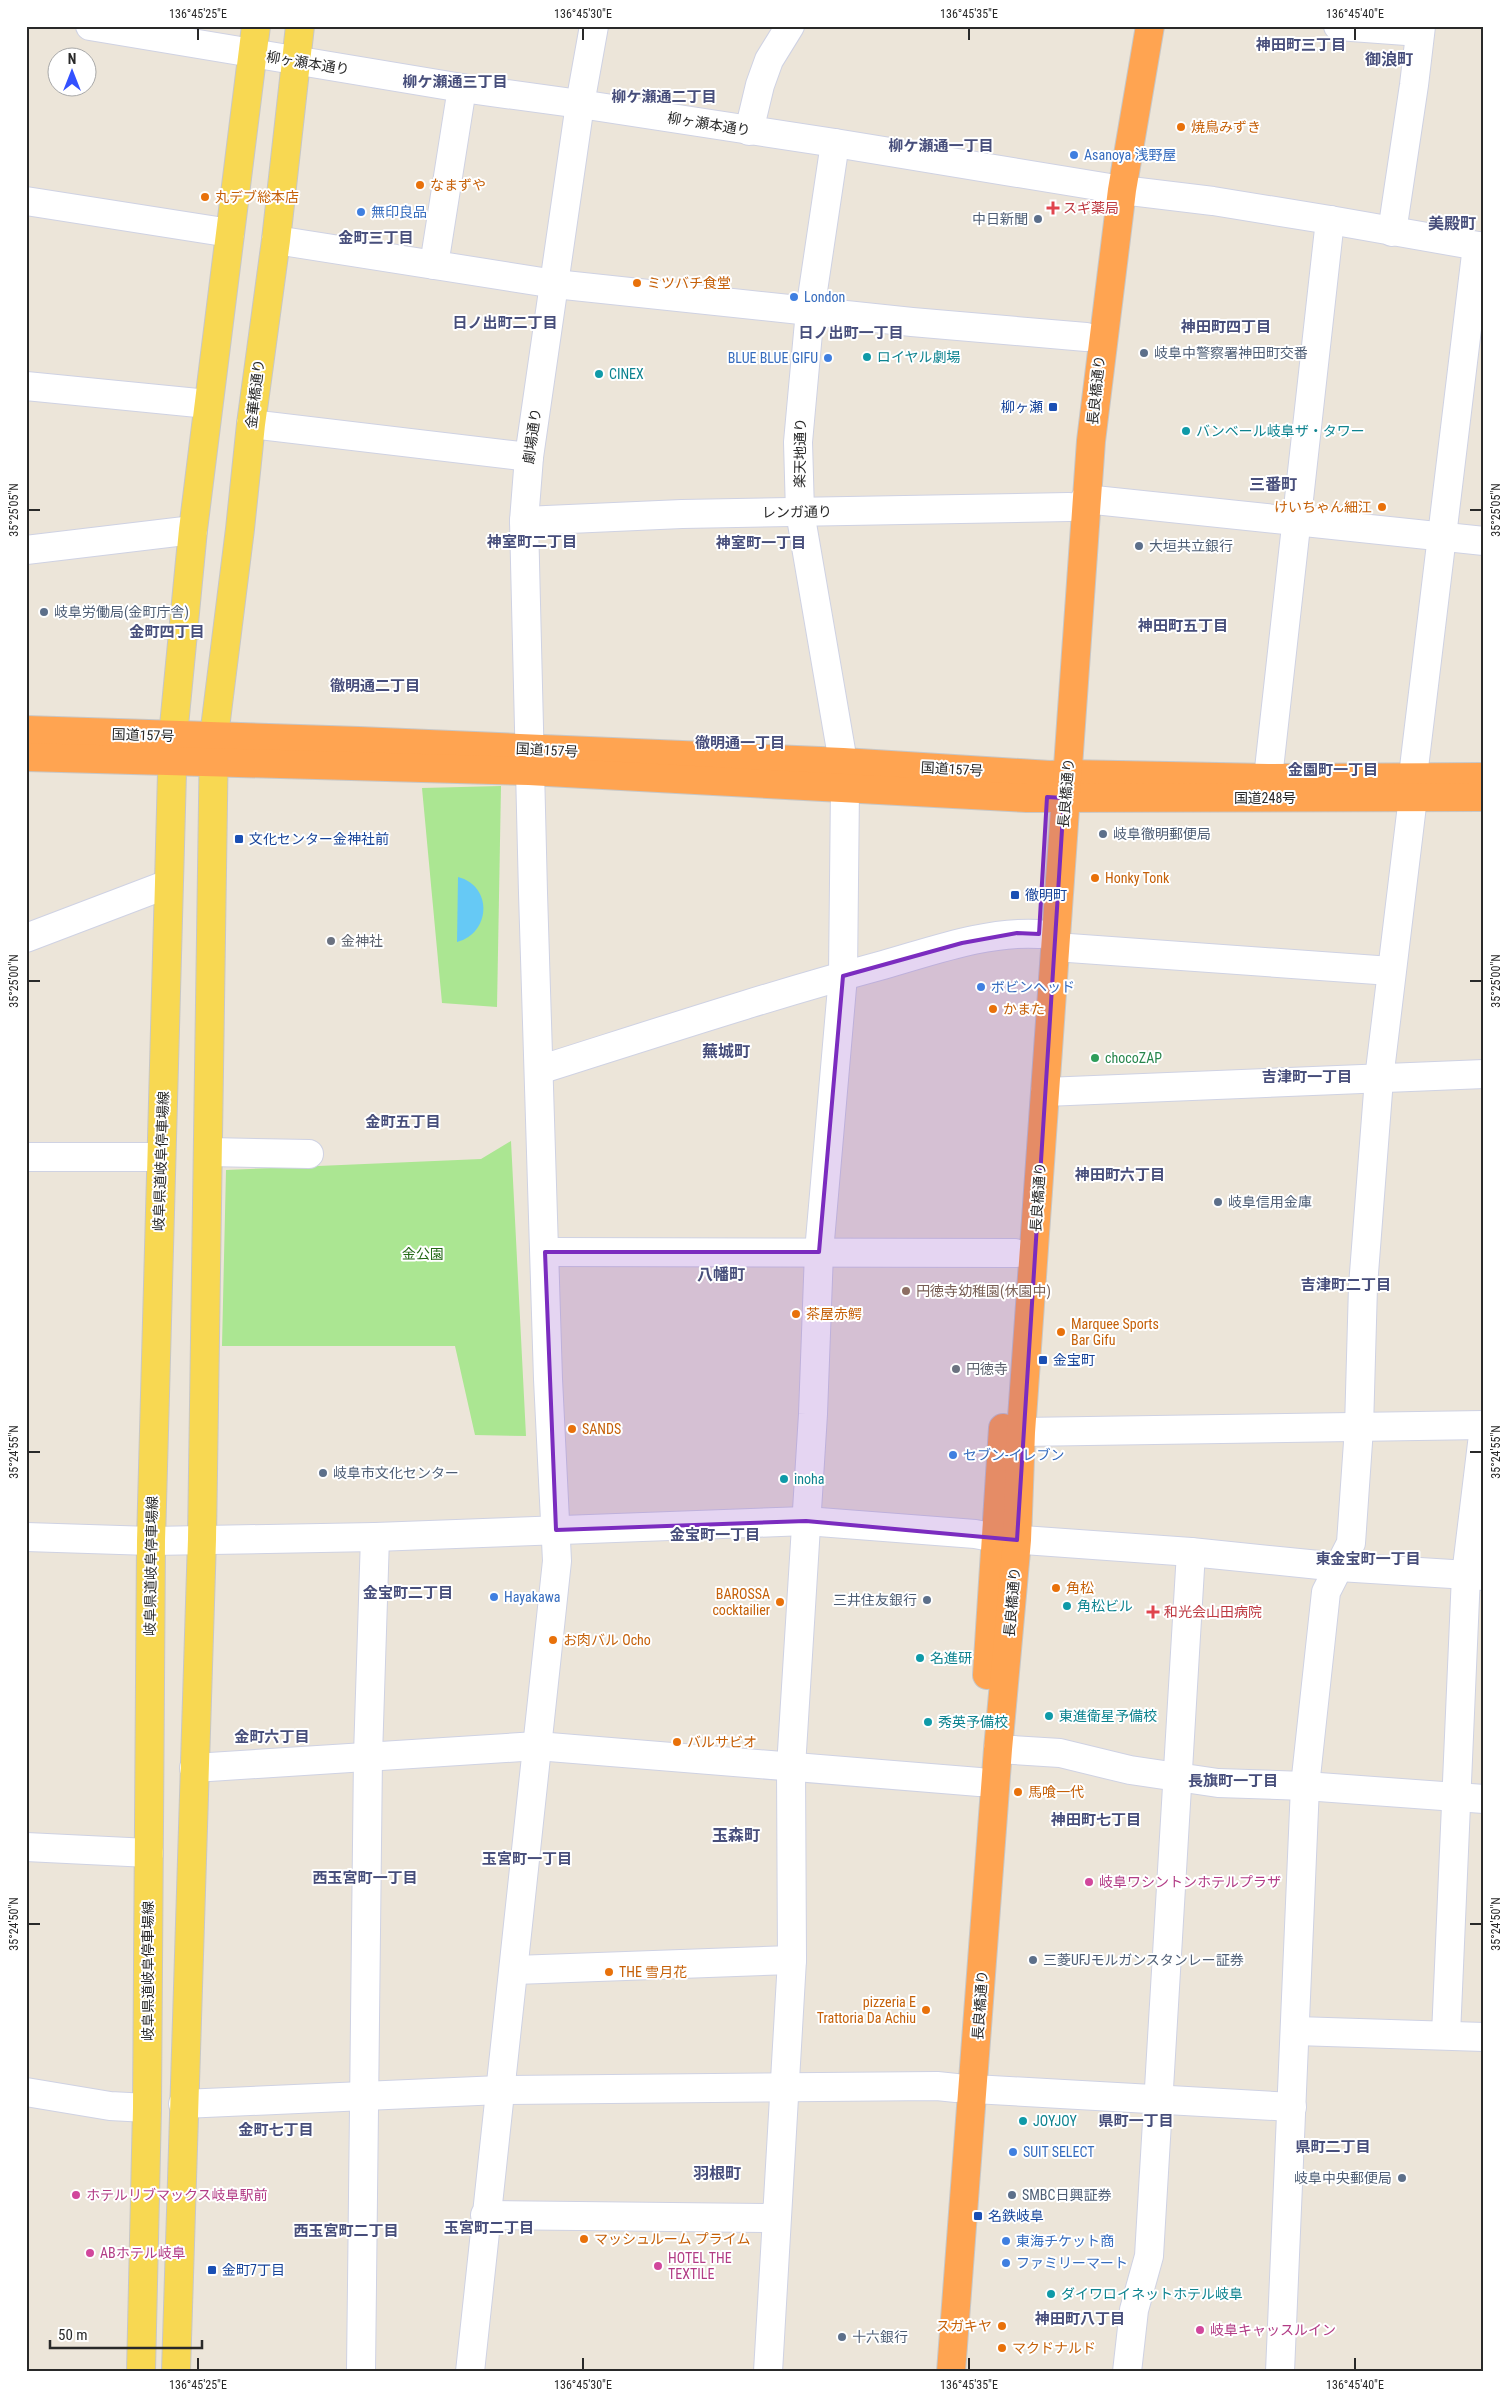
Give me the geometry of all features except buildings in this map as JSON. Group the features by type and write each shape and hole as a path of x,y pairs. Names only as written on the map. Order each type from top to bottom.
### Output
{"highway":[{"name":"長良橋通り","path":"936,2372 998,1749 1007,1539 1015,1253 1047,940 1077,503 1102,338 1114,188 1133,26"},
{"name":"長良橋通り","path":"1077,503 1074,438 1086,337 1114,188 1150,26"},
{"name":"国道157号","path":"26,730 173,749"},
{"name":"国道157号","path":"26,757 173,749 214,749 530,760 844,775 1027,798 1057,786"},
{"name":"国道248号","path":"1057,786 1413,787 1484,777"},
{"name":"国道248号","path":"1057,786 1268,778 1413,787 1484,797"},
{"name":"長良橋通り","path":"951,2372 979,1782 1007,1539 1022,1432 1045,1092 1047,940"}],"main road":[{"path":"173,749 193,530 256,26"},
{"name":"金華橋通り","path":"214,749 251,424 276,240 300,26"},
{"name":"岐阜県道岐阜停車場線","path":"141,2372 147,2108 151,1541 173,749"},
{"path":"176,2372 202,1539 214,749"}],"street":[{"name":"柳ヶ瀬本通り","path":"90,26 128,29 252,54 462,88 835,143 1114,188 1213,201 1480,246"},
{"name":"劇場通り","path":"470,2372 485,2215 515,1970 536,1746 557,1562 539,1070 524,521 529,457 580,104 594,26"},
{"path":"749,131 760,84 769,60 790,26"},
{"path":"1338,26 1420,29 1414,85 1392,232"},
{"path":"434,265 462,88"},
{"name":"楽天地通り","path":"768,2372 792,1960 791,1767 806,1521 819,1252 843,976 844,775 800,512 798,442 810,311 835,143"},
{"path":"26,201 230,234"},
{"path":"1268,778 1330,220"},
{"path":"276,240 555,284 810,311 1086,337"},
{"path":"1280,2372 1305,1786 1326,1592 1351,1543 1359,1428 1363,1286 1380,1079 1441,536 1480,246"},
{"path":"26,386 208,404"},
{"path":"251,424 529,457"},
{"name":"レンガ通り","path":"524,521 682,514 1077,503 1296,521 1484,541"},
{"path":"26,550 193,530"},
{"path":"26,938 168,884"},
{"path":"539,1070 843,976 962,943 1017,933 1047,940 1391,971"},
{"path":"1045,1092 1484,1074"},
{"path":"209,1152 309,1154"},
{"path":"26,1157 161,1157"},
{"path":"545,1252 1015,1253"},
{"path":"1022,1432 1484,1426 1475,1576 1455,1798 1446,2035"},
{"path":"26,1537 151,1541 375,1537 806,1521 1007,1539 1191,1552 1339,1567 1475,1576"},
{"path":"362,2372 368,1756 375,1537"},
{"path":"1127,2372 1134,2310 1150,2256 1191,1552"},
{"path":"194,1768 536,1746 979,1782"},
{"path":"998,1749 1060,1753 1130,1770 1218,1783 1305,1786 1484,1799"},
{"path":"26,1847 148,1853"},
{"path":"515,1970 792,1960"},
{"path":"1296,2031 1484,2037"},
{"path":"184,2104 366,2094 500,2090 937,2086 1160,2101 1292,2107"},
{"path":"26,2092 110,2106 147,2108"},
{"path":"485,2215 776,2218"}],"highlighted area":[{"path":"1047,797 1064,798 1017,1540 806,1521 556,1530 545,1252 819,1252 843,976 962,943 1017,933 1039,934"}],"green space":[{"path":"501,786 497,1007 442,1003 422,788"},
{"name":"金公園","path":"511,1141 526,1436 475,1435 455,1346 222,1346 226,1170 481,1159"}],"water":[{"path":"458,877 469,882 477,890 482,899 483,909 481,920 476,929 468,937 457,942"}],"place":[{"name":"焼鳥みずき","path":"1181,127"},
{"name":"Asanoya 浅野屋","path":"1074,155"},
{"name":"なまずや","path":"420,185"},
{"name":"丸デブ総本店","path":"205,197"},
{"name":"スギ薬局","path":"1053,208"},
{"name":"無印良品","path":"361,212"},
{"name":"中日新聞","path":"1038,219"},
{"name":"ミツバチ食堂","path":"637,283"},
{"name":"London","path":"794,297"},
{"name":"岐阜中警察署神田町交番","path":"1144,353"},
{"name":"ロイヤル劇場","path":"867,357"},
{"name":"BLUE BLUE GIFU","path":"828,358"},
{"name":"CINEX","path":"599,374"},
{"name":"柳ヶ瀬","path":"1053,407"},
{"name":"バンベール岐阜ザ・タワー","path":"1186,431"},
{"name":"けいちゃん細江","path":"1382,507"},
{"name":"大垣共立銀行","path":"1139,546"},
{"name":"岐阜労働局(金町庁舎)","path":"44,612"},
{"name":"岐阜徹明郵便局","path":"1103,834"},
{"name":"文化センター金神社前","path":"239,839"},
{"name":"Honky Tonk","path":"1095,878"},
{"name":"徹明町","path":"1015,895"},
{"name":"金神社","path":"331,941"},
{"name":"ボビンヘッド","path":"981,987"},
{"name":"かまた","path":"993,1009"},
{"name":"chocoZAP","path":"1095,1058"},
{"name":"岐阜信用金庫","path":"1218,1202"},
{"name":"円徳寺幼稚園(休園中)","path":"906,1291"},
{"name":"茶屋赤鰐","path":"796,1314"},
{"name":"Marquee Sports Bar Gifu","path":"1061,1332"},
{"name":"金宝町","path":"1043,1360"},
{"name":"円徳寺","path":"956,1369"},
{"name":"SANDS","path":"572,1429"},
{"name":"セブン-イレブン","path":"953,1455"},
{"name":"岐阜市文化センター","path":"323,1473"},
{"name":"inoha","path":"784,1479"},
{"name":"角松","path":"1056,1588"},
{"name":"Hayakawa","path":"494,1597"},
{"name":"三井住友銀行","path":"927,1600"},
{"name":"BAROSSA cocktailier","path":"780,1602"},
{"name":"角松ビル","path":"1067,1606"},
{"name":"和光会山田病院","path":"1153,1612"},
{"name":"お肉バル Ocho","path":"553,1640"},
{"name":"名進研","path":"920,1658"},
{"name":"東進衛星予備校","path":"1049,1716"},
{"name":"秀英予備校","path":"928,1722"},
{"name":"バルサビオ","path":"677,1742"},
{"name":"馬喰一代","path":"1018,1792"},
{"name":"岐阜ワシントンホテルプラザ","path":"1089,1882"},
{"name":"三菱UFJモルガンスタンレー証券","path":"1033,1960"},
{"name":"THE 雪月花","path":"609,1972"},
{"name":"pizzeria E Trattoria Da Achiu","path":"926,2010"},
{"name":"JOYJOY","path":"1023,2121"},
{"name":"SUIT SELECT","path":"1013,2152"},
{"name":"岐阜中央郵便局","path":"1402,2178"},
{"name":"ホテルリブマックス岐阜駅前","path":"76,2195"},
{"name":"SMBC日興証券","path":"1012,2195"},
{"name":"名鉄岐阜","path":"978,2216"},
{"name":"マッシュルーム プライム","path":"584,2239"},
{"name":"東海チケット商","path":"1006,2241"},
{"name":"ABホテル岐阜","path":"90,2253"},
{"name":"ファミリーマート","path":"1006,2263"},
{"name":"HOTEL THE TEXTILE","path":"658,2266"},
{"name":"金町7丁目","path":"212,2270"},
{"name":"ダイワロイネットホテル岐阜","path":"1051,2294"},
{"name":"スガキヤ","path":"1002,2326"},
{"name":"岐阜キャッスルイン","path":"1200,2330"},
{"name":"十六銀行","path":"842,2337"},
{"name":"マクドナルド","path":"1002,2348"}],"district":[{"name":"神田町三丁目","path":"1301,45"},
{"name":"御浪町","path":"1389,59"},
{"name":"柳ケ瀬通三丁目","path":"455,82"},
{"name":"柳ケ瀬通二丁目","path":"664,97"},
{"name":"柳ケ瀬通一丁目","path":"941,146"},
{"name":"美殿町","path":"1452,223"},
{"name":"金町三丁目","path":"376,238"},
{"name":"日ノ出町二丁目","path":"505,323"},
{"name":"神田町四丁目","path":"1226,327"},
{"name":"日ノ出町一丁目","path":"851,333"},
{"name":"三番町","path":"1273,484"},
{"name":"神室町二丁目","path":"532,542"},
{"name":"神室町一丁目","path":"761,543"},
{"name":"神田町五丁目","path":"1183,626"},
{"name":"金町四丁目","path":"167,632"},
{"name":"徹明通二丁目","path":"375,686"},
{"name":"徹明通一丁目","path":"740,743"},
{"name":"金園町一丁目","path":"1333,770"},
{"name":"蕪城町","path":"726,1051"},
{"name":"吉津町一丁目","path":"1307,1077"},
{"name":"金町五丁目","path":"403,1122"},
{"name":"神田町六丁目","path":"1120,1175"},
{"name":"八幡町","path":"721,1274"},
{"name":"吉津町二丁目","path":"1346,1285"},
{"name":"金宝町一丁目","path":"715,1535"},
{"name":"東金宝町一丁目","path":"1368,1559"},
{"name":"金宝町二丁目","path":"408,1593"},
{"name":"金町六丁目","path":"272,1737"},
{"name":"長旗町一丁目","path":"1233,1781"},
{"name":"神田町七丁目","path":"1096,1820"},
{"name":"玉森町","path":"736,1835"},
{"name":"玉宮町一丁目","path":"527,1859"},
{"name":"西玉宮町一丁目","path":"365,1878"},
{"name":"県町一丁目","path":"1136,2121"},
{"name":"金町七丁目","path":"276,2130"},
{"name":"県町二丁目","path":"1333,2147"},
{"name":"羽根町","path":"717,2173"},
{"name":"玉宮町二丁目","path":"489,2228"},
{"name":"西玉宮町二丁目","path":"346,2231"},
{"name":"神田町八丁目","path":"1080,2319"}]}
